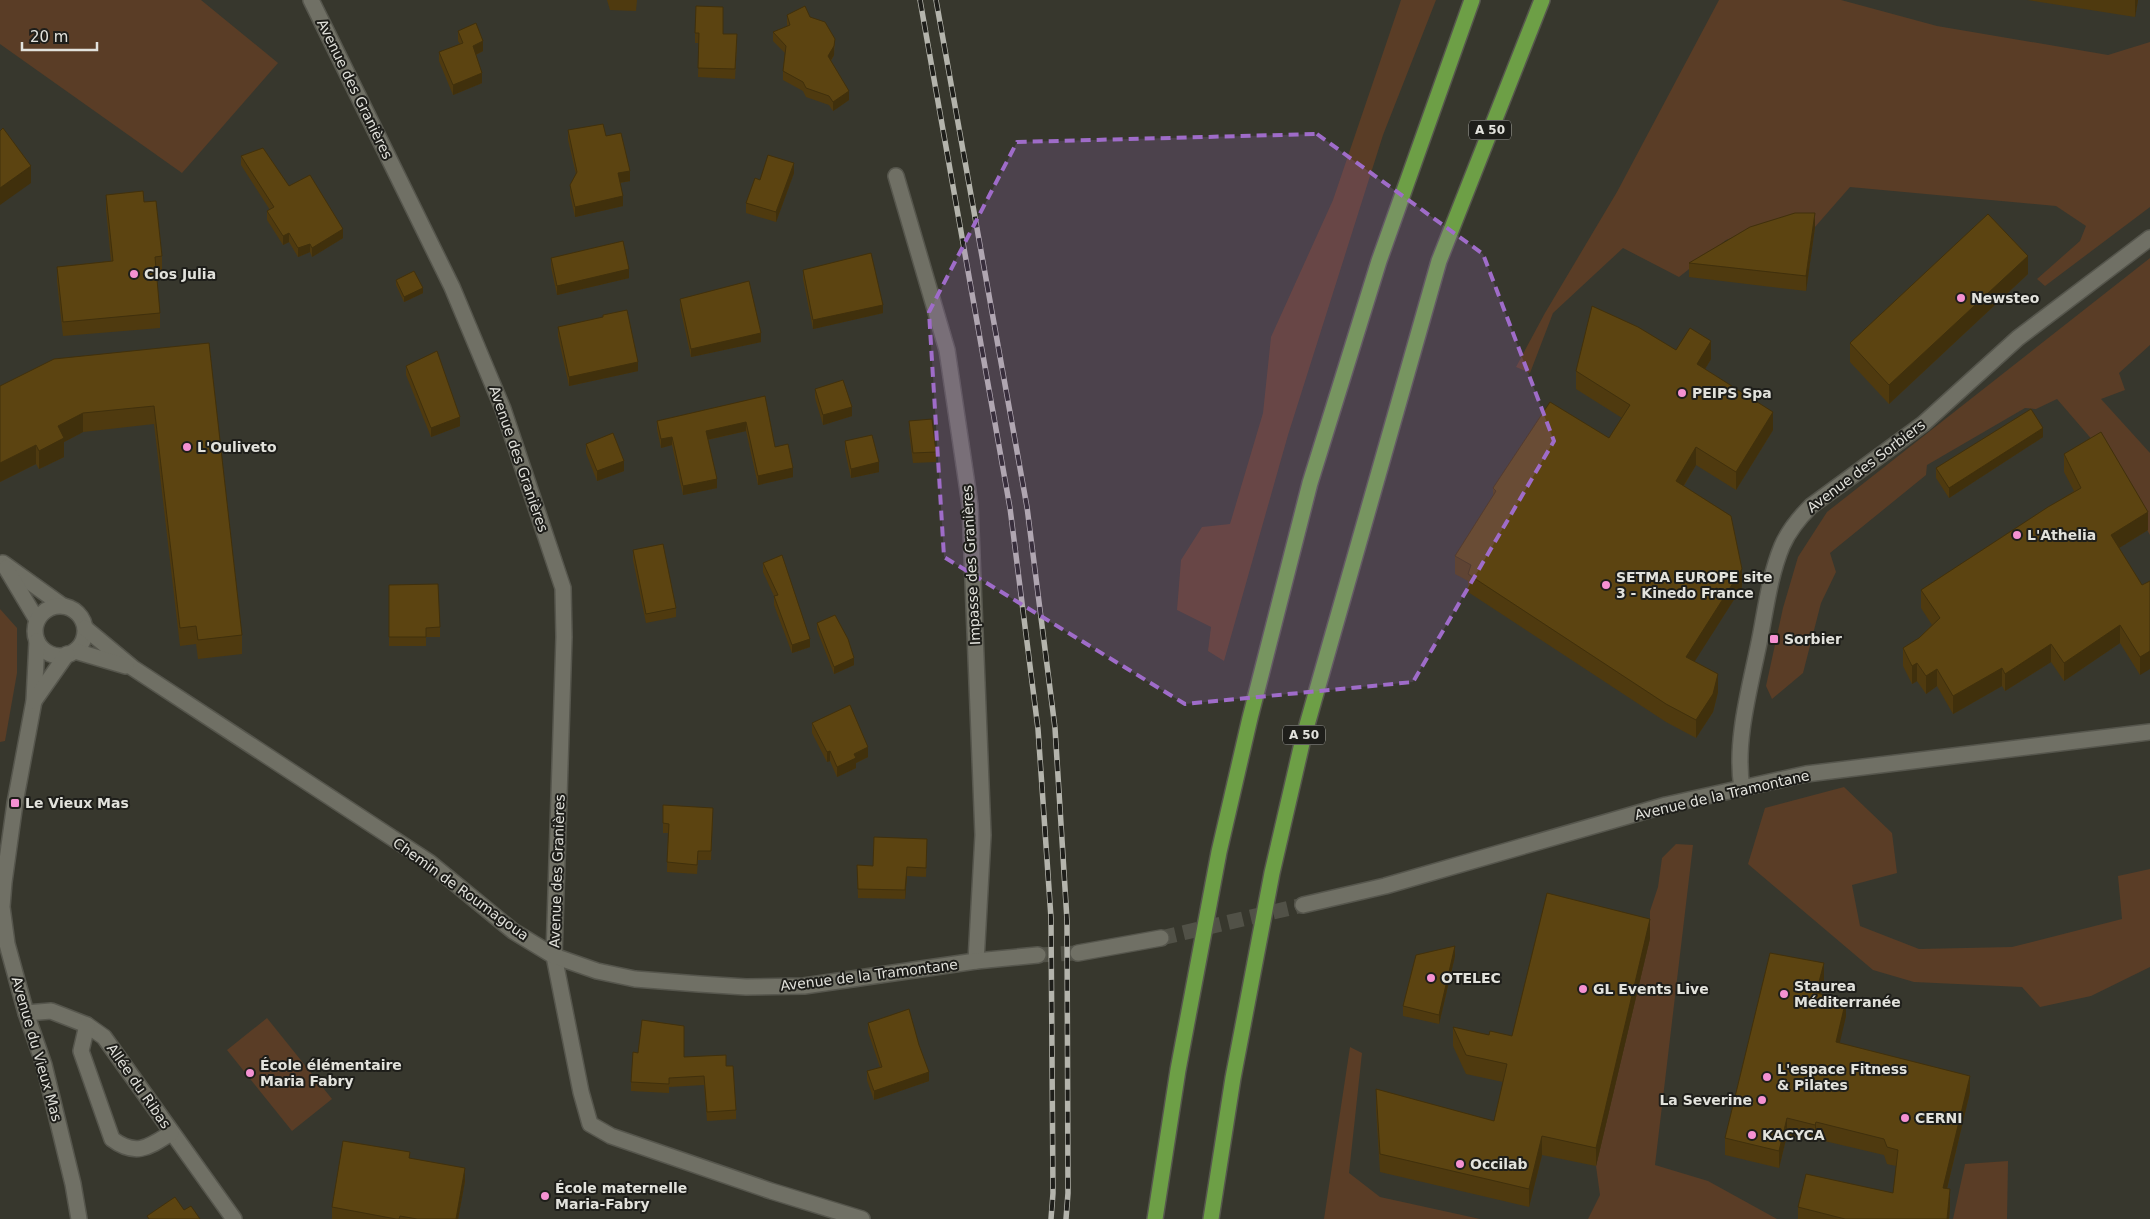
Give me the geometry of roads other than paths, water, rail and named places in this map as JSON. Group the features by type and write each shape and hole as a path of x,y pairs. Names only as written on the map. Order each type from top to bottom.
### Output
{"highway":[{"path":"1155,1219 1178,1070 1219,852 1250,718 1310,483 1379,261 1472,0"},
{"name":"A 50","path":"1211,1219 1237,1059 1272,873 1303,739 1439,261 1542,0"}],"street":[{"name":"Avenue des Granières","path":"310,0 457,297 504,409 563,588 564,637 554,956"},
{"name":"Impasse des Granières","path":"896,176 947,350 970,505 983,835 976,961"},
{"name":"Avenue des Sorbiers","path":"1742,788 1739,769 1746,708 1774,569 1783,544 1796,521 1811,506 1923,424 2018,338 2150,238"},
{"path":"2,561 64,606 78,613 85,628 84,637 71,653 60,656 47,652 37,641 35,634 37,620 48,609 64,606"},
{"path":"2,561 37,620"},
{"name":"Chemin de Roumagoua","path":"85,628 133,668 428,862 513,931 554,956"},
{"name":"Avenue du Vieux Mas","path":"37,641 34,701 15,804 2,908 7,944 26,1013 44,1065 73,1184 79,1219"},
{"name":"Chemin de Roumagoua","path":"71,653 133,668"},
{"name":"Avenue du Vieux Mas","path":"34,701 71,653"},
{"name":"Avenue de la Tramontane","path":"1303,905 1385,886 1666,805 1806,774 2150,732"},
{"path":"1078,953 1161,938"},
{"name":"Avenue de la Tramontane","path":"554,956 597,972 635,980 746,987 804,986 976,961 1038,955"},
{"path":"554,956 581,1092 590,1124 611,1136 771,1191 862,1219"},
{"path":"26,1013 51,1011 87,1025"},
{"name":"Allée du Ribas","path":"172,1133 139,1150 122,1147 112,1139 81,1051 87,1025 104,1037 234,1219"}],"tunnel":[{"path":"1161,938 1303,905"},
{"path":"1038,955 1078,953"}],"railway":[{"path":"920,0 1010,508 1038,729 1051,918 1053,1193 1051,1219"},
{"path":"936,0 1027,507 1055,728 1067,920 1068,1193 1066,1219"}],"place":[{"name":"Clos Julia","path":"134,274"},
{"name":"Newsteo","path":"1961,298"},
{"name":"PEIPS Spa","path":"1682,393"},
{"name":"L'Ouliveto","path":"187,447"},
{"name":"L'Athelia","path":"2017,535"},
{"name":"SETMA EUROPE site 3 - Kinedo France","path":"1606,585"},
{"name":"Sorbier","path":"1774,639"},
{"name":"Le Vieux Mas","path":"15,803"},
{"name":"OTELEC","path":"1431,978"},
{"name":"GL Events Live","path":"1583,989"},
{"name":"Staurea Méditerranée","path":"1784,994"},
{"name":"École élémentaire Maria Fabry","path":"250,1073"},
{"name":"L'espace Fitness & Pilates","path":"1767,1077"},
{"name":"La Severine","path":"1762,1100"},
{"name":"CERNI","path":"1905,1118"},
{"name":"KACYCA","path":"1752,1135"},
{"name":"Occilab","path":"1460,1164"},
{"name":"École maternelle Maria-Fabry","path":"545,1196"}]}
